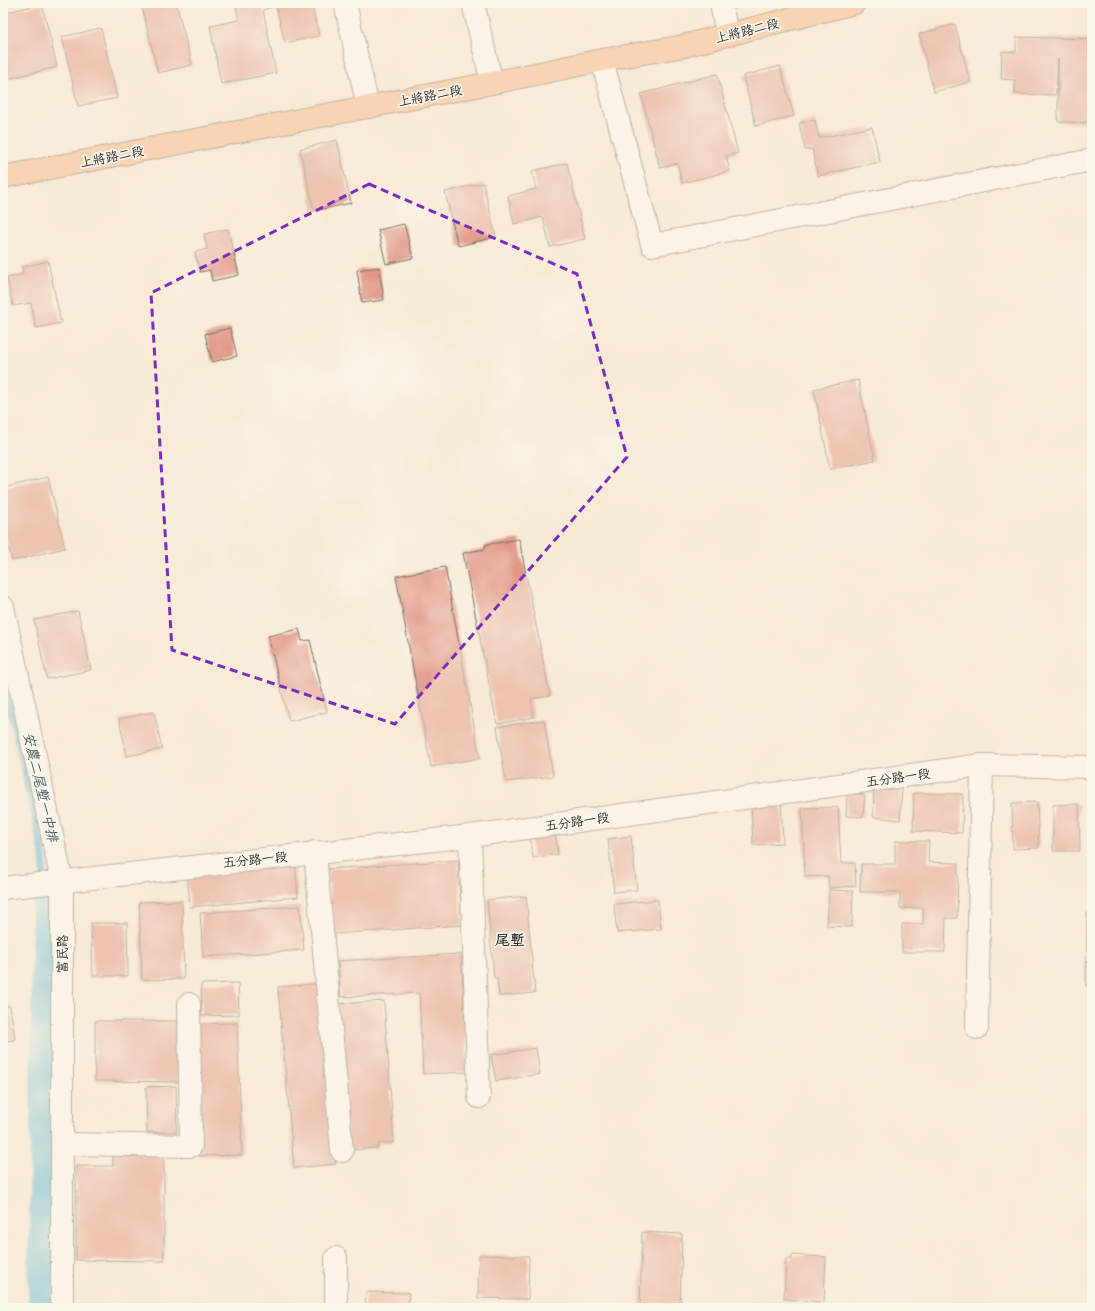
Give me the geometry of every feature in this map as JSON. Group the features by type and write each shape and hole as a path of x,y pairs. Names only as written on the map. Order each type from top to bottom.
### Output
{"main road":[{"name":"上將路二段","path":"3,177 492,83 602,60 679,47 854,3"}],"street":[{"path":"345,3 368,107"},
{"path":"473,3 492,83"},
{"path":"721,3 727,35"},
{"path":"602,60 652,245 1092,160"},
{"name":"富民路","path":"3,607 62,881 62,1308"},
{"path":"977,1028 982,765"},
{"name":"五分路一段","path":"3,888 470,836 982,765 1092,767"},
{"path":"470,836 479,1097"},
{"path":"316,852 342,1151"},
{"path":"62,1144 191,1146 189,1004"},
{"path":"336,1258 336,1308"}],"highlighted area":[{"path":"369,184 577,274 627,457 395,724 172,650 151,293"}],"building":[{"path":"141,3 176,3 192,65 158,73"},
{"path":"235,3 311,3 319,36 285,43 276,6 263,10 276,73 221,84 210,26 239,20"},
{"path":"42,4 57,67 3,80 3,13"},
{"path":"955,24 970,82 934,92 919,34"},
{"path":"101,28 117,98 78,106 62,37"},
{"path":"1016,37 1092,39 1092,123 1058,122 1058,59 1056,95 1015,94 1015,80 1001,79 1002,51 1016,52"},
{"path":"780,66 794,116 756,126 743,76"},
{"path":"717,74 738,153 726,156 730,171 682,183 677,163 660,168 641,94"},
{"path":"815,120 819,138 872,127 880,162 818,176 812,149 805,150 799,123"},
{"path":"337,140 351,203 314,211 300,149"},
{"path":"567,163 585,239 550,247 543,217 514,224 508,196 536,189 532,171"},
{"path":"483,183 496,237 458,246 445,192"},
{"path":"404,224 413,258 386,264 378,230"},
{"path":"228,229 239,275 212,281 210,270 200,272 195,252 207,249 204,234"},
{"path":"48,261 61,323 36,328 31,303 13,306 7,278 23,274 22,267"},
{"path":"379,267 384,300 362,303 357,270"},
{"path":"230,328 237,356 212,362 205,334"},
{"path":"858,380 875,460 830,469 814,389"},
{"path":"48,477 65,548 12,561 3,527 3,488"},
{"path":"519,539 550,696 531,699 534,717 497,724 463,553 485,549 485,545"},
{"path":"445,567 480,758 431,767 396,576"},
{"path":"78,611 91,670 47,679 34,620"},
{"path":"299,629 302,641 310,640 327,712 289,721 268,636"},
{"path":"1091,637 1092,685 1090,685"},
{"path":"154,712 162,749 127,756 119,719"},
{"path":"544,720 553,776 506,782 497,727"},
{"path":"874,788 902,789 900,820 873,817"},
{"path":"914,793 963,794 962,833 913,831"},
{"path":"847,794 865,795 863,817 846,816"},
{"path":"781,801 783,843 753,845 751,802"},
{"path":"1037,802 1039,848 1013,849 1012,803"},
{"path":"1079,804 1080,851 1053,851 1053,805"},
{"path":"838,807 841,863 855,863 856,886 829,888 828,876 805,877 802,808"},
{"path":"555,832 558,854 533,858 530,835"},
{"path":"631,836 637,890 614,892 608,839"},
{"path":"895,841 929,841 928,862 958,863 957,918 946,918 945,952 902,952 902,924 923,924 923,908 900,908 900,892 860,892 861,864 895,864"},
{"path":"458,860 462,925 333,934 328,869"},
{"path":"295,862 298,897 190,907 187,872"},
{"path":"829,890 853,891 852,927 827,926"},
{"path":"526,896 535,993 499,996 497,978 494,978 487,900"},
{"path":"658,900 661,929 617,933 614,904"},
{"path":"182,901 184,979 142,980 139,902"},
{"path":"300,906 304,950 203,957 200,913"},
{"path":"1087,913 1092,913 1092,986 1086,986"},
{"path":"91,923 127,923 128,976 93,976"},
{"path":"461,954 468,1072 423,1074 419,993 341,997 338,961"},
{"path":"238,983 239,1015 202,1016 201,984"},
{"path":"321,983 336,1164 294,1168 278,987"},
{"path":"3,994 6,1006 10,1006 15,1040 3,1041"},
{"path":"384,1001 394,1142 378,1144 378,1148 348,1150 338,1004"},
{"path":"95,1021 179,1021 179,1082 95,1081"},
{"path":"237,1023 242,1155 198,1156 193,1024"},
{"path":"536,1048 540,1074 496,1081 491,1055"},
{"path":"176,1086 177,1132 147,1132 146,1087"},
{"path":"113,1147 164,1148 164,1261 76,1260 76,1166 113,1166"},
{"path":"642,1232 682,1234 680,1308 640,1308"},
{"path":"479,1255 529,1256 528,1299 478,1298"},
{"path":"792,1255 826,1257 824,1302 784,1299 786,1259 792,1259"},
{"path":"366,1292 409,1293 408,1308 365,1308"}],"waterway":[{"name":"安農二尾塹一中排","path":"3,676 43,854 45,905"},
{"path":"41,1308 45,905"}],"district":[{"name":"尾塹","path":"510,940"}]}
